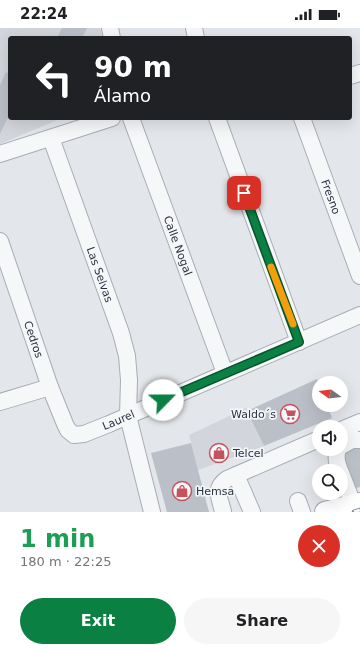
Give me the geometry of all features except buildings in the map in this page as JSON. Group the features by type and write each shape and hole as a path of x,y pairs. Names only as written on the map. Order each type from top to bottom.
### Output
{"main road":[{"path":"325,512 357,504"}],"street":[{"path":"0,154 106,120"},
{"name":"Calle Nogal","path":"132,120 225,373"},
{"path":"218,120 299,342"},
{"name":"Fresno","path":"303,120 360,276"},
{"name":"Las Selvas","path":"51,138 121,332 127,356 129,380 128,416 152,512"},
{"name":"Cedros","path":"0,241 50,388 68,430 74,434"},
{"name":"Laurel","path":"74,434 84,434 128,416 360,315"},
{"path":"0,402 50,388"},
{"path":"348,427 360,422"},
{"path":"348,442 352,440 360,440"},
{"path":"222,511 218,490 227,479 312,442"},
{"path":"236,475 252,512"},
{"path":"348,487 357,504"}],"shaded area":[{"path":"0,28 100,28 102,36 8,36 8,120 58,120 0,144"},
{"path":"246,408 264,446 198,470 189,435"}],"railway":[{"path":"354,512 360,510"}],"slow traffic":[{"path":"271,267 293,324"}],"place":[{"name":"Waldo´s","path":"290,414"},
{"name":"Telcel","path":"219,453"},
{"name":"Hemsa","path":"182,491"}],"route":[{"path":"163,400 299,342 244,193"}]}
